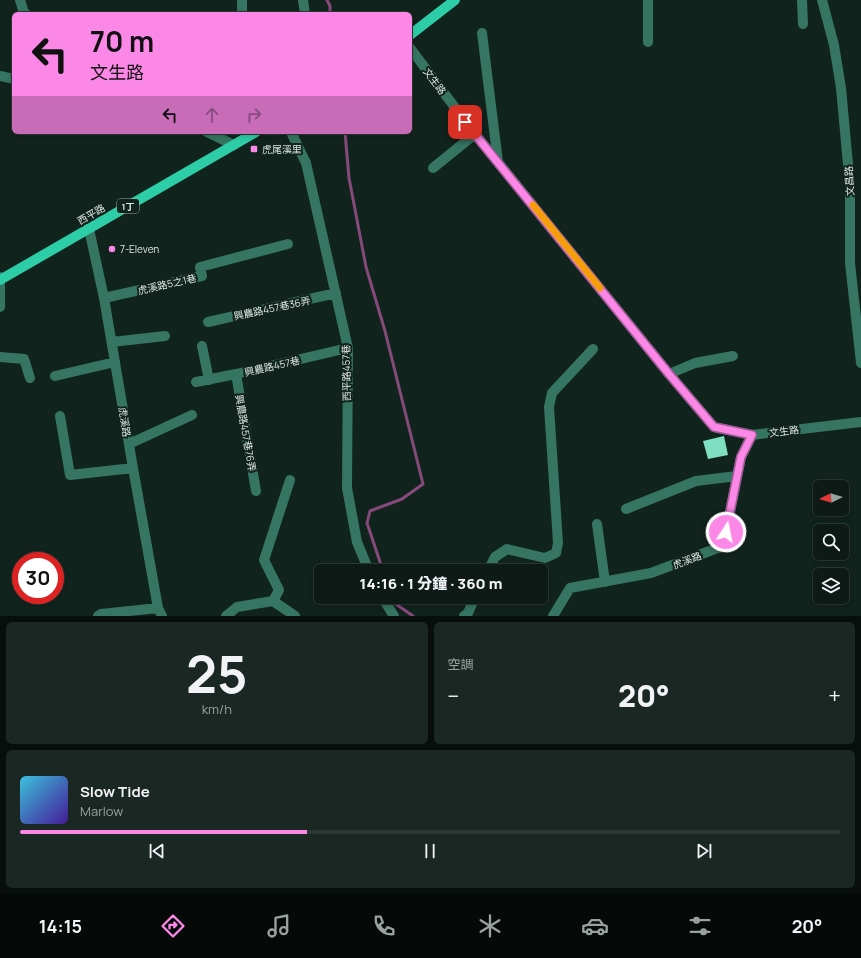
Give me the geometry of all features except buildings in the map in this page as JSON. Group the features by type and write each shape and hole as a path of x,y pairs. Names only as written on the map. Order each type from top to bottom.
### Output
{"main road":[{"path":"412,33 455,0"},
{"name":"西平路","path":"0,279 253,134"}],"street":[{"path":"20,0 24,12"},
{"path":"242,0 242,12"},
{"path":"303,0 305,12"},
{"path":"648,0 648,42"},
{"path":"802,0 803,24"},
{"name":"文昌路","path":"822,0 834,45 841,88 850,186 850,263 861,363"},
{"path":"482,33 498,162"},
{"name":"文生路","path":"412,51 475,134 669,374 714,427 752,435 861,422"},
{"path":"0,76 12,79"},
{"path":"211,134 234,145"},
{"name":"西平路457巷","path":"292,134 306,163 348,348 347,488 356,542 366,564"},
{"path":"433,168 475,134"},
{"name":"虎溪路","path":"89,229 104,298 132,468 160,612"},
{"name":"虎溪路5之1巷","path":"104,298 202,276 200,267 288,244"},
{"path":"0,279 0,307"},
{"name":"興農路457巷36弄","path":"208,322 336,293"},
{"path":"112,342 165,336"},
{"path":"202,346 209,380"},
{"name":"興農路457巷","path":"196,382 348,348"},
{"path":"492,564 495,557 507,549 545,558 556,553 558,543 549,408 552,393 593,349"},
{"path":"669,374 695,363 733,356"},
{"path":"0,357 24,359 30,378"},
{"path":"55,376 115,362"},
{"name":"興農路457巷76弄","path":"236,374 256,491"},
{"path":"129,444 192,414"},
{"path":"60,416 70,475 132,468"},
{"name":"虎溪路","path":"553,616 570,588 651,574 724,546 741,457 752,435"},
{"path":"626,509 696,481 737,476"},
{"path":"273,601 279,590 264,560 290,480"},
{"path":"597,524 605,582"},
{"path":"226,616 237,607 273,601 295,616"},
{"path":"386,604 394,616"},
{"path":"464,616 468,613 472,604"},
{"path":"98,616 101,614 160,612"}],"waterway":[{"path":"327,0 330,6 330,12"},
{"path":"345,134 349,178 366,267 385,331 423,484 402,499 370,511 367,523 381,564"},
{"path":"396,604 413,616"}],"slow traffic":[{"path":"533,205 600,288"}],"place":[{"name":"虎尾溪里","path":"254,149"},
{"name":"7-Eleven","path":"112,249"}],"route":[{"path":"465,122 669,374 714,427 752,435 741,457 726,532"}]}
